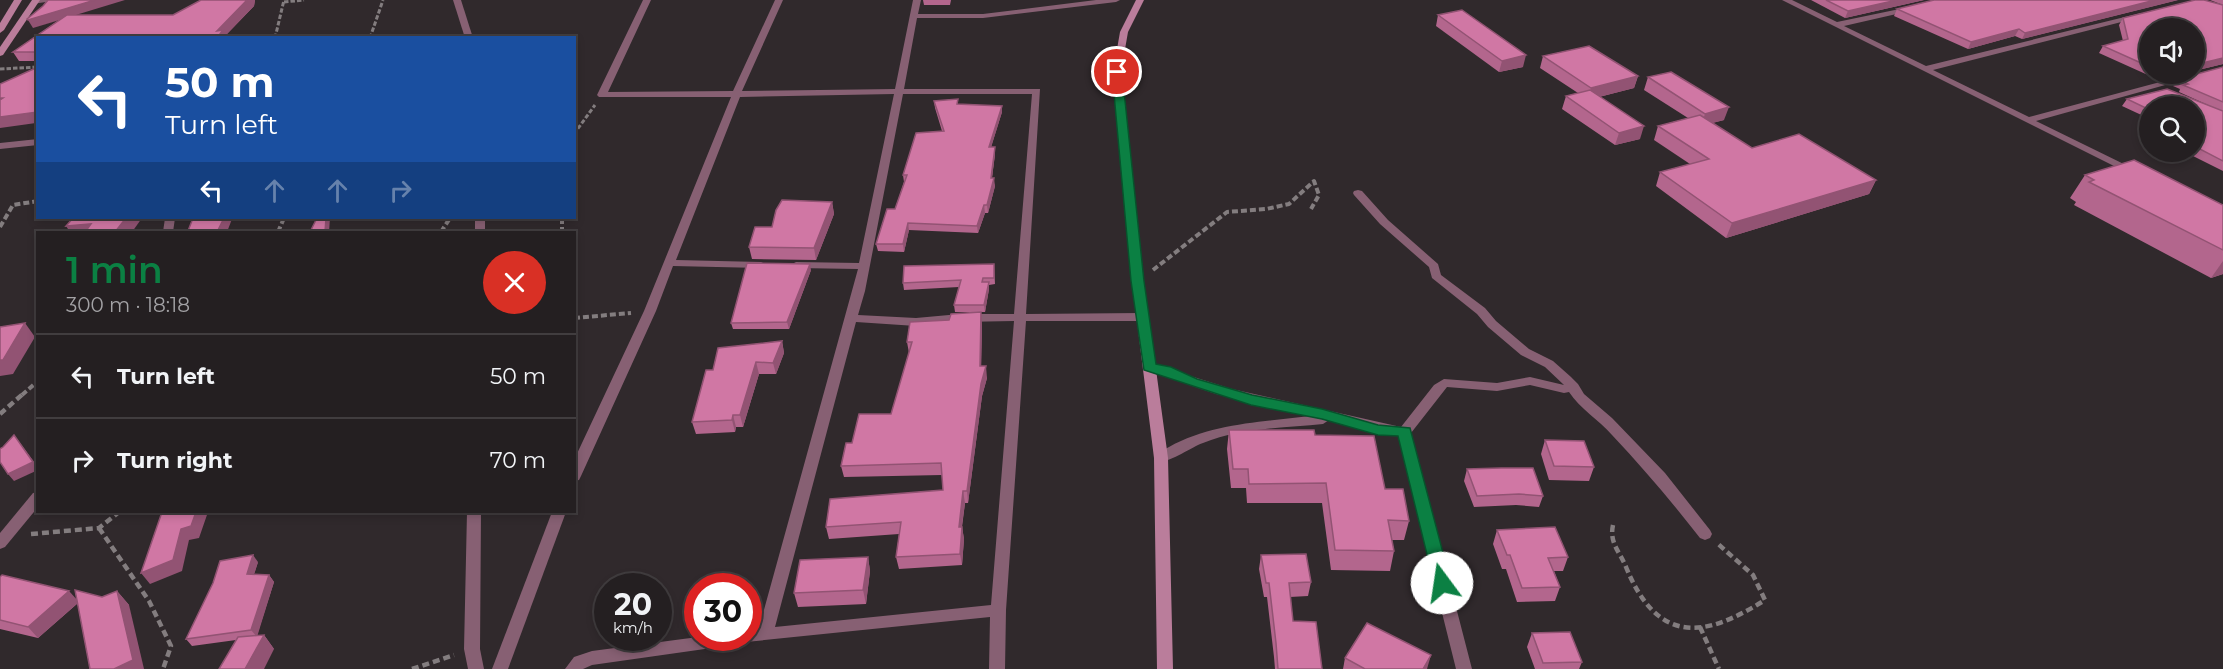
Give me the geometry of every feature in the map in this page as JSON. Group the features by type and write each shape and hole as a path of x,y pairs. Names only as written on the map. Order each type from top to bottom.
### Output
{"street":[{"path":"0,30 18,0"},
{"path":"0,53 36,1 46,0"},
{"path":"458,0 468,36"},
{"path":"647,0 602,94 736,95 898,90 1037,91 998,610 997,669"},
{"path":"576,472 650,311 736,95 779,0"},
{"path":"765,634 852,318 916,0"},
{"path":"913,16 983,16 1116,0"},
{"path":"1140,0 1124,32 1117,72 1142,317 1161,458 1166,669"},
{"path":"1786,0 2141,177"},
{"path":"1836,25 1922,5"},
{"path":"1926,69 2152,12"},
{"path":"2028,120 2165,84"},
{"path":"2155,87 2164,92"},
{"path":"0,146 36,142"},
{"path":"1358,193 1384,222 1434,266 1436,276 1481,311 1492,324 1525,352 1549,364 1574,387 1580,397 1607,421 1660,477 1706,534"},
{"path":"669,263 864,266"},
{"path":"852,318 916,321 960,318 1142,317"},
{"path":"1149,367 1166,370 1192,382 1244,398 1333,417 1378,430 1404,432 1416,420 1434,392 1444,383 1497,387 1530,381 1564,389 1574,387"},
{"path":"1161,458 1190,441 1228,429 1333,417"},
{"path":"1404,432 1464,669"},
{"path":"3,540 36,499"},
{"path":"474,513 471,649 476,669"},
{"path":"500,669 559,513"},
{"path":"762,634 998,610"},
{"path":"573,669 580,662 592,658 684,646"}],"path":[{"path":"275,36 284,1 304,0"},
{"path":"371,36 382,0"},
{"path":"0,69 36,67"},
{"path":"576,131 602,94"},
{"path":"1138,281 1227,212 1266,209 1288,204 1314,181 1319,195 1311,209"},
{"path":"0,227 13,205 36,201"},
{"path":"576,318 650,311"},
{"path":"0,414 36,383"},
{"path":"3,540 99,528 118,513"},
{"path":"1613,525 1611,538 1644,602 1661,621 1675,626 1700,627 1743,614 1765,600 1763,587 1746,567 1706,534"},
{"path":"99,528 148,601 171,646 163,669"},
{"path":"1700,627 1719,669"},
{"path":"412,669 471,649"}],"building":[{"path":"48,0 95,0 27,19"},
{"path":"201,0 247,0 217,31 223,30 218,36 36,36 67,15 173,15"},
{"path":"1826,0 1897,0 1848,11"},
{"path":"1934,0 2155,0 2025,33 2019,29 1971,42 1897,9"},
{"path":"2195,0 2223,5 2223,58 2205,62 2205,18 2139,18 2139,62 2103,46 2128,39 2123,18"},
{"path":"1462,10 1526,55 1502,61 1438,15"},
{"path":"36,36 36,52 13,52"},
{"path":"1589,46 1638,76 1591,88 1543,56"},
{"path":"2223,67 2223,102 2183,85 2205,84 2205,72"},
{"path":"36,68 36,112 0,117 0,100 3,98 0,98 0,84"},
{"path":"1671,72 1729,107 1705,114 1648,77"},
{"path":"2167,89 2185,96 2139,96"},
{"path":"1590,90 1644,126 1619,133 1566,96"},
{"path":"2139,96 2139,105 2127,99"},
{"path":"958,99 957,104 1002,106 989,147 995,147 991,178 994,178 987,205 984,205 977,226 908,223 903,244 876,244 887,209 895,209 907,175 903,175 916,133 944,131 934,101"},
{"path":"2205,104 2223,111 2223,161 2205,152"},
{"path":"1700,115 1752,148 1799,134 1876,180 1732,223 1660,172 1709,159 1658,126"},
{"path":"2134,160 2223,205 2223,250 2089,182 2094,180 2085,175"},
{"path":"782,200 832,202 814,248 749,247 755,227 772,227 776,210"},
{"path":"72,219 125,219 116,231 86,231 91,224 66,226"},
{"path":"193,219 224,219 218,231 188,231"},
{"path":"316,219 326,219 325,231 310,231"},
{"path":"747,263 810,264 787,322 731,323"},
{"path":"994,264 994,278 983,278 982,282 989,282 984,305 954,305 961,280 903,283 904,266"},
{"path":"981,312 980,366 986,366 981,384 967,491 963,491 959,527 962,527 960,554 896,557 901,522 826,527 830,499 943,490 941,463 841,466 846,443 852,443 859,414 891,414 912,342 907,342 910,322 949,320 951,314"},
{"path":"25,323 3,360 0,360 0,327"},
{"path":"782,341 773,363 756,362 740,415 733,415 732,420 692,422 706,370 713,370 718,348"},
{"path":"1229,430 1314,430 1315,435 1374,436 1385,489 1403,489 1409,521 1388,520 1394,551 1335,550 1326,483 1249,484 1248,469 1233,469"},
{"path":"14,435 33,462 8,474 0,462 0,449"},
{"path":"1545,440 1584,441 1594,467 1554,466"},
{"path":"1533,468 1543,496 1519,494 1477,496 1467,469"},
{"path":"162,513 196,513 191,526 181,529 173,560 141,573"},
{"path":"1555,527 1568,557 1548,558 1560,587 1522,588 1510,555 1507,555 1497,530"},
{"path":"1306,554 1311,582 1289,583 1293,621 1316,622 1322,669 1278,669 1269,583 1266,583 1261,555"},
{"path":"253,555 247,574 269,575 251,630 186,639 213,583 220,561"},
{"path":"868,557 863,590 794,593 800,560"},
{"path":"2,575 69,591 28,627 0,620 0,577"},
{"path":"75,590 102,597 117,591 133,660 114,669 90,669"},
{"path":"1367,623 1431,655 1423,669 1365,669 1345,658"},
{"path":"1570,632 1582,662 1543,663 1532,633"},
{"path":"264,635 245,669 219,669 238,637"}],"route":[{"path":"1117,72 1149,367 1166,370 1192,382 1251,400 1322,414 1378,430 1404,432 1442,583"}]}
